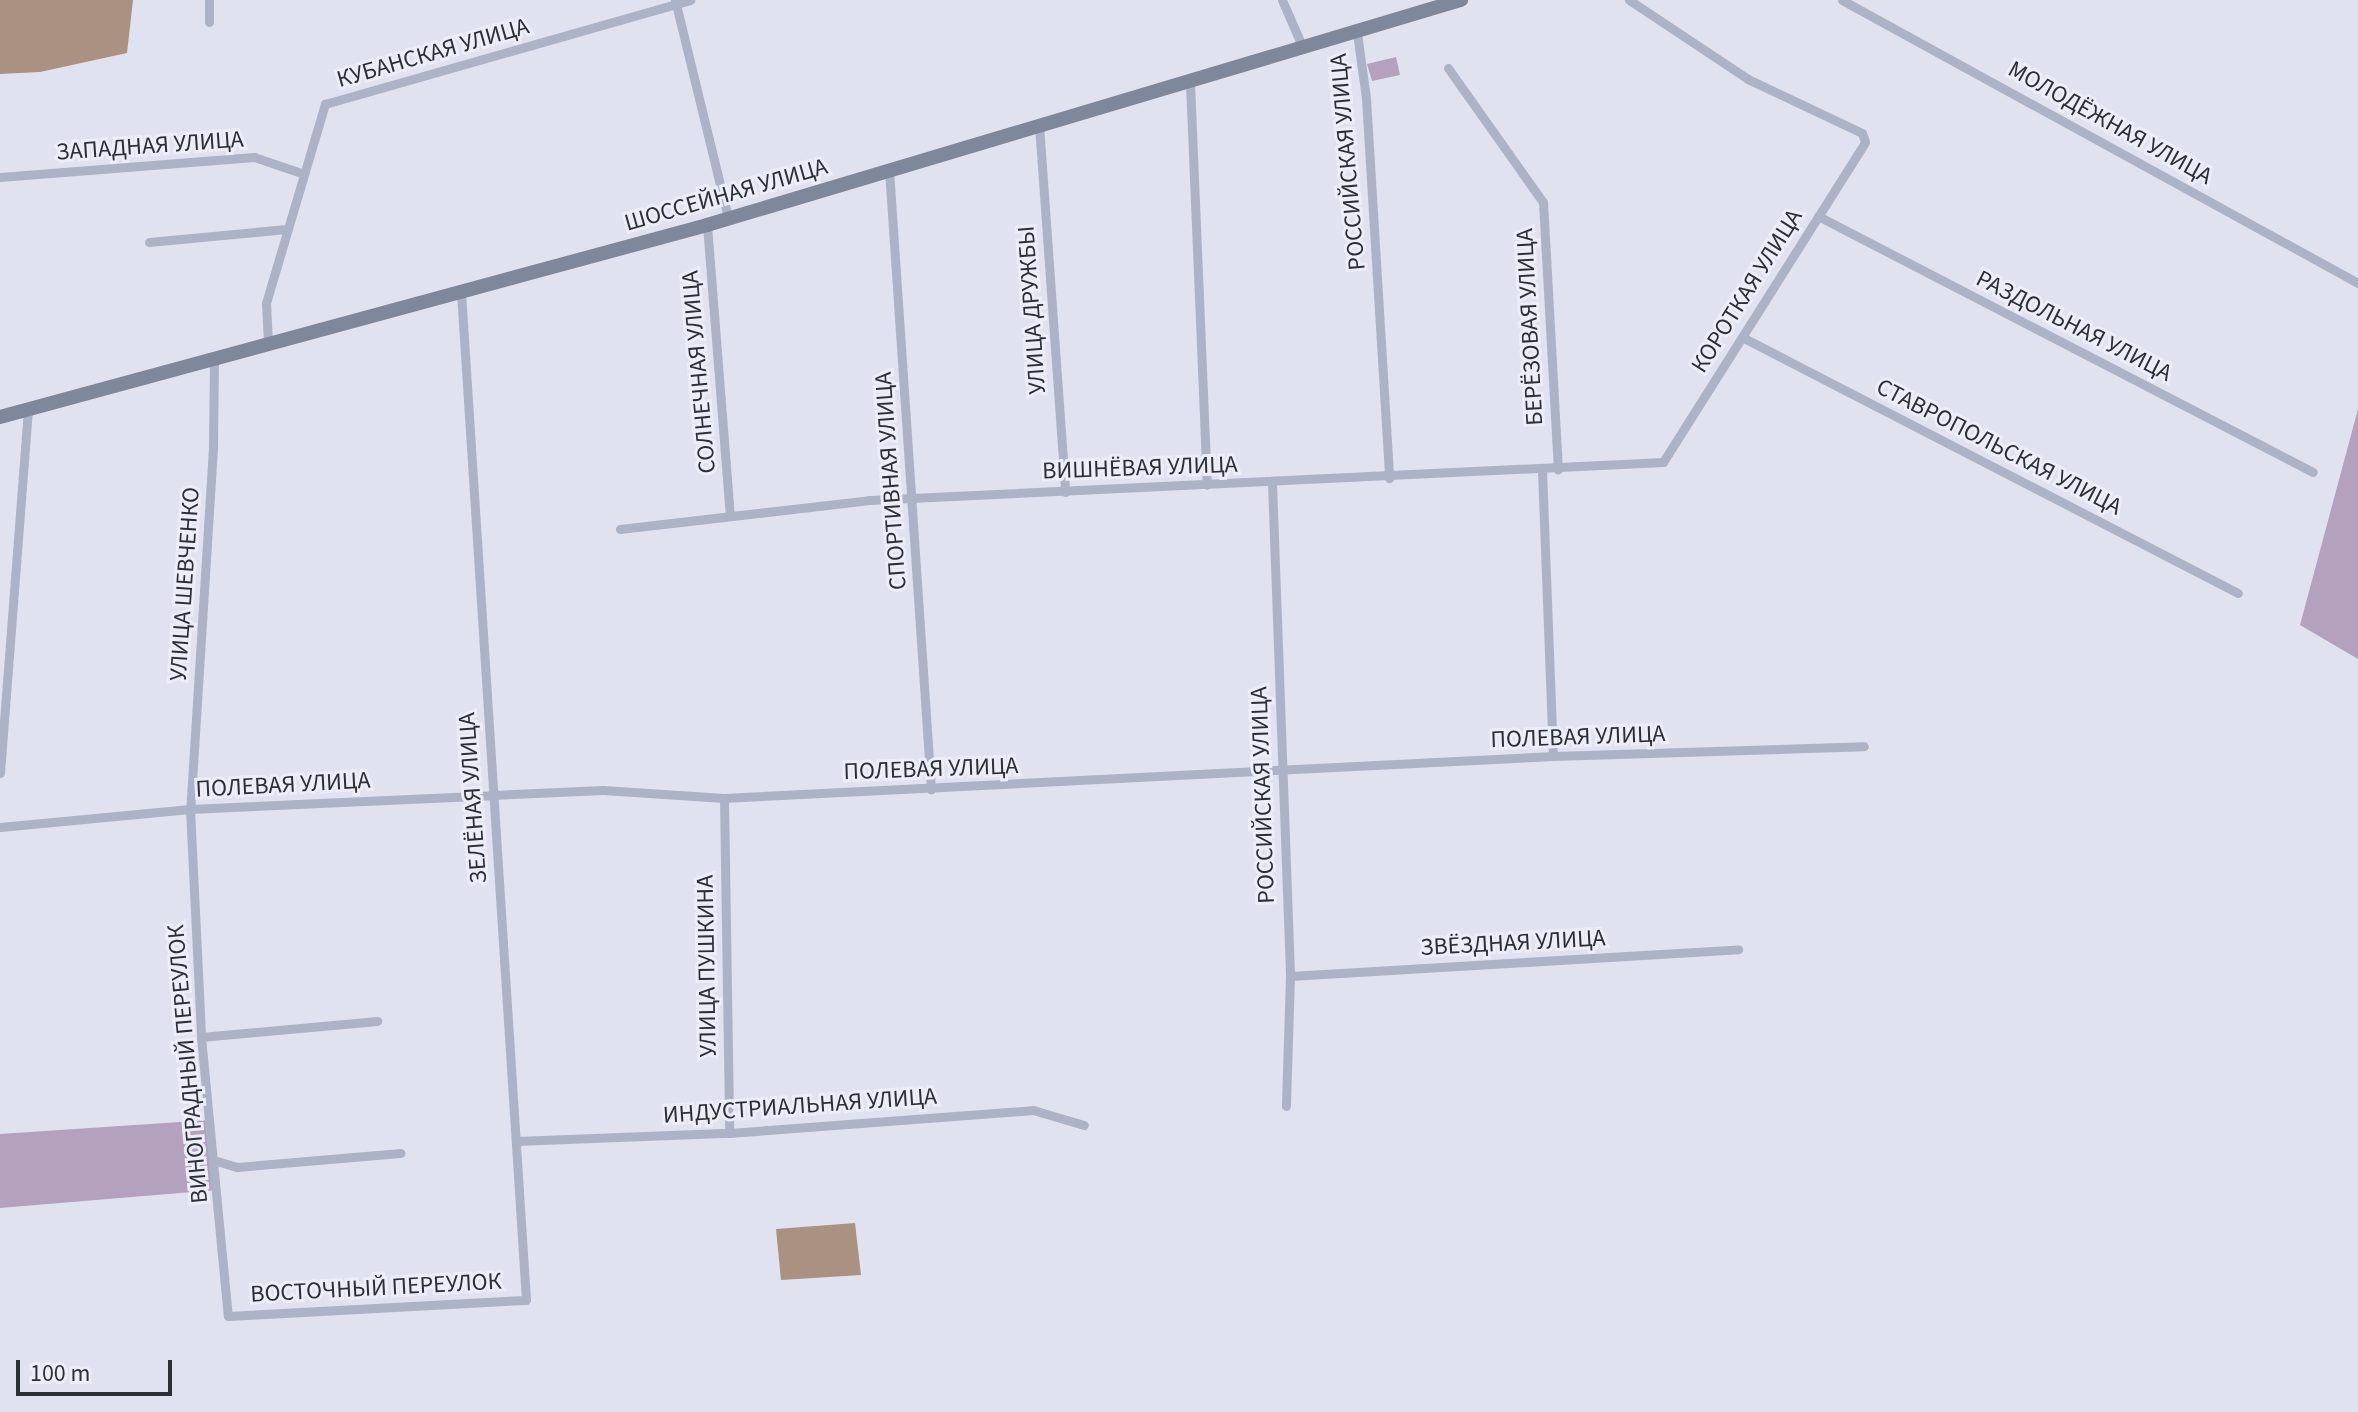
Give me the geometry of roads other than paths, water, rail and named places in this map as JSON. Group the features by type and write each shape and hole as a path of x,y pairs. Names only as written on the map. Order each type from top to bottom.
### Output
{"main road":[{"name":"ШОССЕЙНАЯ УЛИЦА","path":"0,417 707,225 1461,0"}],"street":[{"path":"209,0 209,22"},
{"name":"КУБАНСКАЯ УЛИЦА","path":"301,173 325,104 675,2 691,0"},
{"path":"1282,0 1303,48"},
{"name":"КОРОТКАЯ УЛИЦА","path":"1629,0 1748,79 1862,133 1865,142 1663,462"},
{"name":"МОЛОДЁЖНАЯ УЛИЦА","path":"1842,0 2358,283"},
{"path":"675,2 728,217"},
{"name":"РОССИЙСКАЯ УЛИЦА","path":"1357,33 1366,98 1389,478"},
{"name":"БЕРЁЗОВАЯ УЛИЦА","path":"1448,68 1543,202 1558,470"},
{"path":"1190,83 1207,485"},
{"name":"УЛИЦА ДРУЖБЫ","path":"1039,125 1065,492"},
{"name":"ЗАПАДНАЯ УЛИЦА","path":"0,177 254,157 301,173"},
{"name":"СПОРТИВНАЯ УЛИЦА","path":"889,170 931,790"},
{"path":"268,343 266,303 301,173"},
{"name":"РАЗДОЛЬНАЯ УЛИЦА","path":"1818,216 2313,472"},
{"name":"СОЛНЕЧНАЯ УЛИЦА","path":"707,225 730,516"},
{"path":"149,242 286,229"},
{"name":"ЗЕЛЁНАЯ УЛИЦА","path":"461,293 526,1300"},
{"name":"СТАВРОПОЛЬСКАЯ УЛИЦА","path":"1742,337 2238,593"},
{"name":"УЛИЦА ШЕВЧЕНКО","path":"190,809 214,361"},
{"path":"0,773 28,410"},
{"name":"ВИШНЁВАЯ УЛИЦА","path":"620,529 912,497 1542,471 1663,462"},
{"path":"1542,471 1553,756"},
{"name":"РОССИЙСКАЯ УЛИЦА","path":"1272,483 1290,976 1286,1106"},
{"name":"ПОЛЕВАЯ УЛИЦА","path":"0,827 190,809 603,790 724,798 931,790 1553,756 1864,746"},
{"name":"УЛИЦА ПУШКИНА","path":"724,798 729,1133"},
{"name":"ВИНОГРАДНЫЙ ПЕРЕУЛОК","path":"190,809 201,1037 217,1161 228,1316"},
{"name":"ЗВЁЗДНАЯ УЛИЦА","path":"1290,976 1738,949"},
{"path":"201,1037 377,1021"},
{"name":"ИНДУСТРИАЛЬНАЯ УЛИЦА","path":"516,1141 729,1133 1033,1110 1084,1125"},
{"path":"217,1161 237,1167 400,1153"},
{"name":"ВОСТОЧНЫЙ ПЕРЕУЛОК","path":"228,1316 526,1300"}]}
